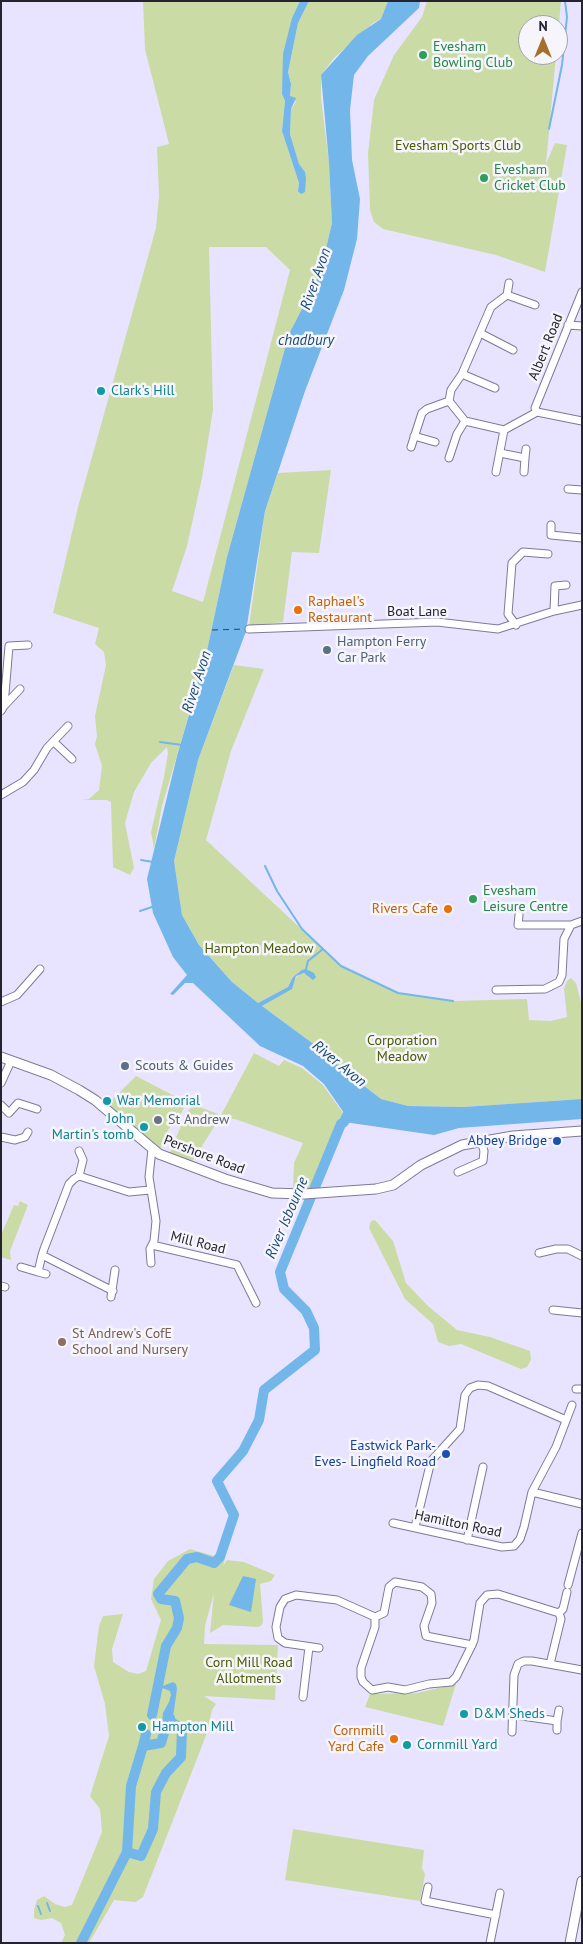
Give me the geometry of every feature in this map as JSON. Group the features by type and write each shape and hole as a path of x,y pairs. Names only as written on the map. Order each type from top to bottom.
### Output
{"main road":[{"name":"Pershore Road","path":"5,1058 51,1075 95,1100 152,1149 182,1164 272,1193 322,1193 376,1189 393,1185 442,1153 482,1141"},
{"path":"482,1141 582,1131"},
{"path":"570,1943 582,1881"}],"street":[{"path":"509,283 507,296 492,307 462,374 451,390 450,402 466,421 504,430 537,412 582,421"},
{"name":"Albert Road","path":"537,412 535,408 582,292"},
{"path":"507,296 534,305"},
{"path":"568,325 582,326"},
{"path":"480,334 512,350"},
{"path":"462,374 495,388"},
{"path":"411,447 422,413 427,409 450,402"},
{"path":"449,458 457,434 466,421"},
{"path":"496,472 504,430"},
{"path":"414,436 435,442"},
{"path":"524,472 526,449"},
{"path":"500,453 525,458"},
{"path":"568,489 582,490"},
{"path":"552,525 551,535 582,538"},
{"path":"516,625 508,614 512,563 523,552 548,554"},
{"path":"554,611 555,586 566,586"},
{"name":"Boat Lane","path":"249,629 437,622 498,629 516,625 554,611 582,605"},
{"path":"3,709 9,646 28,645"},
{"path":"3,709 20,689"},
{"path":"1,795 23,782 68,726"},
{"path":"54,742 72,760"},
{"path":"519,915 518,925 571,925 582,921"},
{"path":"496,990 544,989 559,982 562,975 564,939 571,925"},
{"path":"1,1002 17,995 40,969"},
{"path":"1,1083 5,1058"},
{"path":"1,1105 9,1113 18,1103 37,1109"},
{"path":"1,1137 15,1140 25,1137 28,1132"},
{"path":"458,1172 483,1161 482,1141"},
{"path":"151,1263 156,1220 150,1190 152,1149"},
{"path":"38,1272 42,1256 69,1184 79,1176 83,1160 79,1151"},
{"path":"79,1176 129,1192 150,1190"},
{"name":"Mill Road","path":"152,1245 237,1265 256,1303"},
{"path":"539,1254 556,1249 568,1249 582,1256"},
{"path":"42,1256 112,1294 116,1270"},
{"path":"21,1267 46,1274"},
{"path":"554,1310 582,1313"},
{"path":"415,1527 431,1461 460,1429 465,1396 470,1388 478,1385 488,1386 566,1420"},
{"name":"Hamilton Road","path":"393,1523 502,1547 518,1543 524,1527 532,1492 556,1446 572,1405"},
{"path":"467,1540 483,1467"},
{"path":"532,1492 582,1504"},
{"path":"550,1664 560,1616 582,1533"},
{"path":"375,1617 385,1610 391,1584 399,1582 422,1586 432,1599 424,1626 426,1636 472,1645"},
{"path":"375,1617 375,1627 360,1673 363,1682 372,1690 388,1687 405,1690 429,1684 452,1682 472,1645 480,1603 488,1595 498,1594 560,1616"},
{"path":"319,1648 285,1643 278,1638 276,1628 280,1607 282,1602 291,1595 346,1603 375,1617"},
{"path":"303,1698 309,1647"},
{"path":"512,1732 515,1668 524,1661 582,1670"},
{"path":"556,1730 559,1710"},
{"path":"514,1715 557,1721"},
{"path":"428,1887 425,1901 495,1918"},
{"path":"490,1943 500,1893"}],"green space":[{"path":"143,1 300,1 292,18 282,93 285,101 282,131 299,183 298,191 305,192 305,172 299,164 290,134 291,109 296,102 290,96 291,84 288,72 298,23 309,1 388,1 381,19 373,23 334,58 321,75 321,98 329,163 332,223 320,274 289,334 227,557 205,660 162,806 154,849 151,832 164,777 168,753 167,747 151,763 134,792 125,823 134,868 130,875 113,867 111,802 107,800 82,800 89,799 99,790 102,766 95,744 97,736 95,716 106,665 104,652 95,644 99,628 53,613 78,507 156,228 159,196 157,147 169,144 145,49","holes":["209,247 266,247 290,270 203,602 172,591 187,546 202,478 213,410"]},
{"name":"Evesham Sports Club","path":"427,1 561,1 560,15 518,15 518,65 555,65 546,164 555,143 567,145 545,272 496,255 383,229 374,222 370,210 368,153 374,100 394,55 422,17"},
{"path":"331,470 319,553 292,552 283,622 249,626 265,511 278,473"},
{"path":"234,665 264,669 231,751 206,840 341,966 398,993 453,1001 527,999 529,1020 551,1021 567,1017 564,989 567,981 571,978 576,983 582,1006 582,1099 463,1107 408,1106 381,1099 341,1068 323,1051 262,1006 291,989 296,977 300,974 307,974 311,978 309,970 302,970 293,977 288,987 258,1003 232,982 199,945 182,915 174,861 198,760"},
{"path":"254,1053 279,1066 284,1060 302,1068 323,1085 343,1113 344,1122 341,1124 316,1187 293,1190 294,1163 303,1143 235,1119 219,1119 192,1162 170,1153 186,1113 194,1105 221,1115"},
{"path":"136,1076 186,1102 182,1112 168,1130 160,1149 108,1104"},
{"path":"20,1201 28,1205 10,1251 11,1260 1,1257 1,1235 14,1205 18,1206"},
{"path":"375,1220 393,1241 406,1283 428,1306 457,1330 490,1337 530,1351 531,1360 527,1367 521,1369 461,1344 449,1346 438,1342 433,1324 405,1299 369,1228 371,1221"},
{"name":"Corn Mill Road Allotments","path":"190,1549 225,1559 223,1566 227,1560 244,1562 275,1575 271,1581 260,1584 263,1621 262,1625 258,1627 223,1625 210,1633 214,1593 205,1626 204,1644 278,1645 275,1700 204,1696 216,1704 212,1710 207,1733 143,1897 136,1902 114,1900 89,1943 61,1943 65,1935 61,1923 52,1918 41,1920 34,1918 34,1910 37,1900 44,1896 55,1904 65,1907 72,1905 102,1832 100,1809 90,1796 109,1736 105,1704 94,1666 99,1626 103,1616 123,1614 112,1649 113,1662 129,1672 138,1674 146,1671 161,1620 151,1599 154,1579 168,1561"},
{"path":"456,1684 443,1726 365,1707 370,1694 417,1693"},
{"path":"293,1829 424,1850 422,1868 425,1874 420,1901 285,1880"}],"water":[{"path":"300,1 309,1 298,23 288,72 291,84 290,96 296,98 291,109 290,134 299,164 305,172 306,178 305,192 301,194 298,191 299,183 282,131 285,101 282,94 283,54 292,18"},
{"name":"chadbury","path":"388,1 420,1 419,8 368,56 354,75 350,110 352,160 360,199 357,239 344,290 305,391 265,511 247,625 249,629 245,634 198,760 174,861 182,915 199,945 232,982 258,1003 288,987 293,977 302,970 306,969 314,973 316,977 313,980 304,973 296,976 292,989 262,1006 323,1051 341,1068 381,1099 408,1106 463,1107 582,1099 582,1119 459,1128 434,1135 344,1122 344,1113 324,1084 303,1066 260,1046 193,983 185,983 173,995 170,994 187,975 173,957 153,913 147,879 177,756 205,660 227,557 289,334 320,274 332,223 321,75 357,35 381,19"},
{"path":"243,1576 256,1579 251,1612 229,1605"},
{"path":"173,1682 176,1684 177,1689 173,1717 178,1724 177,1728 164,1735 161,1733 163,1713 171,1695 170,1691 160,1687"}],"waterway":[{"path":"549,129 562,65 567,17 565,1"},
{"path":"160,742 182,745"},
{"path":"141,860 153,862"},
{"path":"265,866 277,891 302,929 323,949"},
{"path":"140,911 152,907"},
{"path":"306,969 308,961 323,949 341,966 398,993 453,1001"},
{"name":"River Isbourne","path":"152,1715 166,1646 177,1628 179,1618 175,1601 161,1599 158,1594 187,1559 197,1557 214,1563 220,1557 234,1515 217,1481 243,1451 259,1420 264,1390 315,1350 314,1328 306,1311 284,1289 280,1272 341,1124 349,1112"},
{"path":"127,1852 141,1856 153,1829 156,1792 166,1773 181,1757 182,1729 171,1722 170,1718"},
{"name":"River Isbourne","path":"81,1943 127,1852 131,1786 143,1746 161,1743 167,1723"},
{"name":"River Isbourne","path":"143,1746 146,1734"},
{"path":"47,1903 50,1911"},
{"path":"38,1906 41,1914"}],"ferry route":[{"path":"212,630 247,629"}],"place":[{"name":"Evesham Bowling Club","path":"423,55"},
{"name":"Evesham Cricket Club","path":"484,178"},
{"name":"Clark's Hill","path":"101,391"},
{"name":"Raphael's Restaurant","path":"298,610"},
{"name":"Hampton Ferry Car Park","path":"327,650"},
{"name":"Evesham Leisure Centre","path":"473,899"},
{"name":"Rivers Cafe","path":"448,909"},
{"name":"Scouts & Guides","path":"125,1066"},
{"name":"War Memorial","path":"107,1101"},
{"name":"St Andrew","path":"158,1120"},
{"name":"John Martin's tomb","path":"144,1127"},
{"name":"Abbey Bridge","path":"557,1141"},
{"name":"St Andrew's CofE School and Nursery","path":"62,1342"},
{"name":"Eastwick Park- Eves- Lingfield Road","path":"446,1454"},
{"name":"D&M Sheds","path":"464,1714"},
{"name":"Hampton Mill","path":"142,1727"},
{"name":"Cornmill Yard Cafe","path":"394,1739"},
{"name":"Cornmill Yard","path":"407,1745"}],"water label":[{"name":"River Avon","path":"316,279"},
{"name":"River Avon","path":"197,682"},
{"name":"River Avon","path":"339,1064"}],"park label":[{"name":"Hampton Meadow","path":"259,949"},
{"name":"Corporation Meadow","path":"402,1050"}]}
